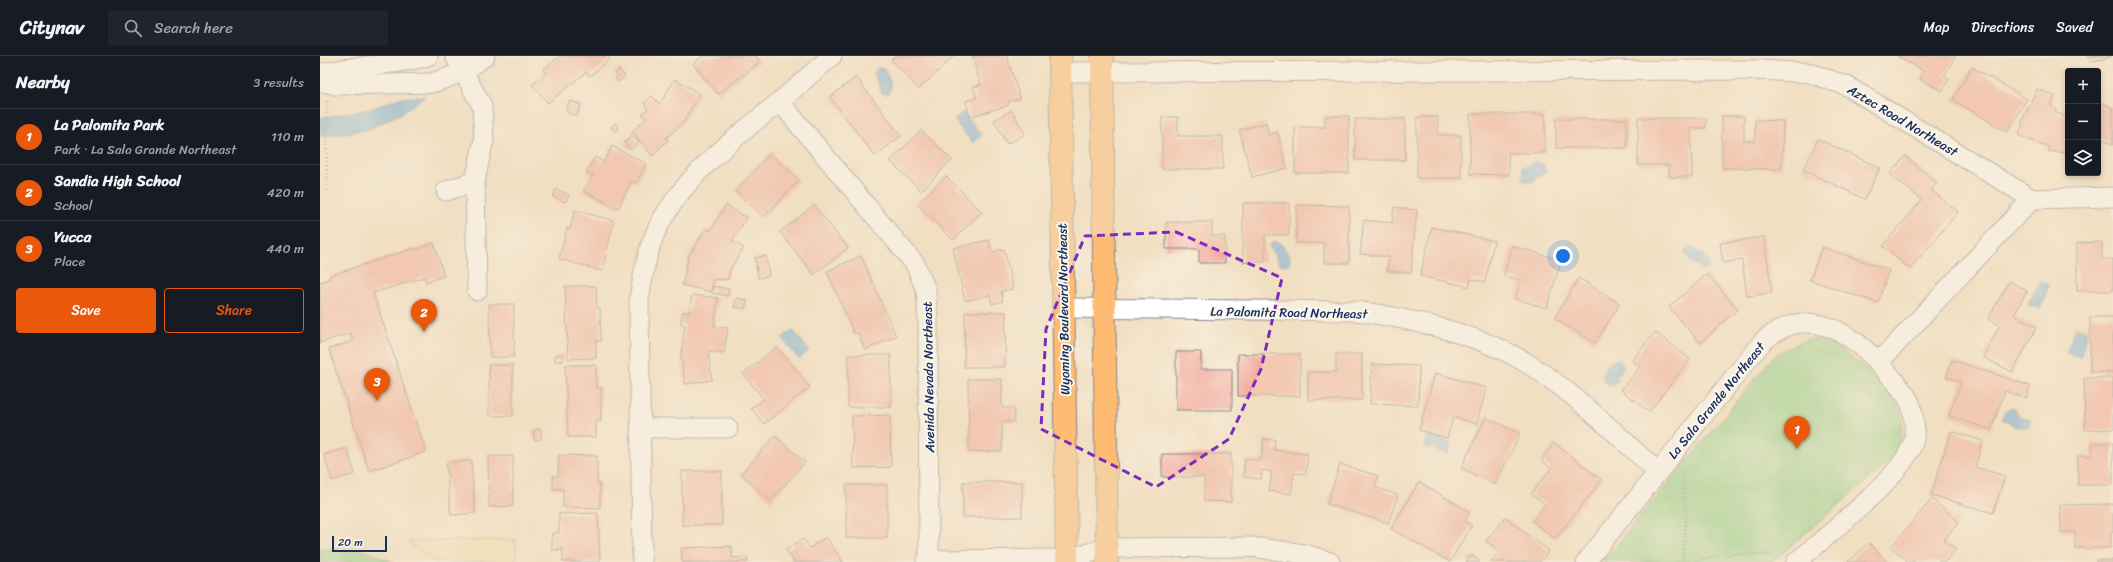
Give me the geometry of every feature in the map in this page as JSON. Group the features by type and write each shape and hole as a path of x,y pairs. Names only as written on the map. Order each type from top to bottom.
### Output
{"main road":[{"name":"Wyoming Boulevard Northeast","path":"1060,64 1067,561"},
{"path":"1102,64 1106,308 1107,555"}],"street":[{"path":"320,74 337,70 378,67 428,56"},
{"path":"320,81 336,85 432,83 459,64 485,56"},
{"path":"642,562 642,428 639,300 646,259 658,227 681,192 699,171 728,143 780,102 832,56"},
{"path":"459,64 482,106 484,139 475,181 478,291"},
{"name":"Aztec Road Northeast","path":"1060,64 1761,70 1810,73 1847,86 2032,199"},
{"name":"Avenida Nevada Northeast","path":"780,102 915,264 926,290 928,321 928,561"},
{"path":"446,190 475,181"},
{"path":"1878,362 2032,199 2113,197"},
{"name":"La Palomita Road Northeast","path":"1063,308 1355,311 1398,317 1484,342 1530,364 1581,402 1658,472"},
{"name":"La Sala Grande Northeast","path":"1586,562 1763,341 1780,328 1803,323 1829,327 1853,340 1878,362 1910,402 1914,439 1905,460 1888,481 1796,562"},
{"path":"642,428 728,428"},
{"path":"928,561 1067,561 1107,555 1252,547 1305,554 1330,562"}],"path":[{"path":"327,106 327,193"},
{"path":"1680,469 1685,494 1686,530 1683,562"},
{"path":"1696,562 1723,556 1749,553 1775,555"}],"highlighted area":[{"path":"1176,232 1282,278 1261,369 1229,439 1156,487 1041,429 1046,329 1085,236"}],"green space":[{"path":"1826,339 1872,374 1893,397 1899,409 1902,421 1902,431 1892,459 1772,562 1603,562 1775,355 1805,340"},
{"path":"320,548 365,551 393,562 320,562"}],"sand":[{"path":"516,540 516,562 433,562 407,541"}],"water":[{"path":"878,68 884,69 889,79 891,89 888,94 882,93 874,73"},
{"path":"425,96 402,113 366,130 320,136 320,118 371,109 399,98"},
{"path":"963,112 982,135 973,143 954,120"},
{"path":"1535,162 1544,164 1545,173 1537,177 1533,182 1524,181 1522,178 1524,172 1522,168"},
{"path":"1274,241 1281,244 1290,256 1289,263 1287,265 1279,264 1269,246"},
{"path":"1691,248 1702,254 1710,262 1708,269 1703,270 1690,261 1684,251"},
{"path":"2041,281 2049,285 2040,309 2027,304"},
{"path":"2075,327 2088,331 2080,357 2067,353"},
{"path":"793,330 809,351 799,359 782,338"},
{"path":"1615,360 1619,360 1623,366 1617,376 1618,381 1613,386 1604,381 1603,373 1607,366"},
{"path":"2014,409 2019,416 2031,419 2029,427 2017,427 2002,419 2005,411"},
{"path":"1428,435 1452,443 1448,454 1424,446"}],"building":[{"path":"560,56 607,56 610,59 590,76 586,72 548,103 532,85 546,73 543,70"},
{"path":"703,56 756,56 760,62 718,94 693,64"},
{"path":"895,56 954,56 919,89 891,60"},
{"path":"972,56 1007,56 1020,99 1008,102 1009,105 970,117 966,101 977,98 973,87 981,85"},
{"path":"1897,56 1955,57 1944,76 1949,79 1942,91 1920,79 1924,71"},
{"path":"2088,56 2111,56 2111,57 2090,62"},
{"path":"1972,67 2027,99 2007,132 1953,100"},
{"path":"619,69 625,76 618,82 615,79 618,77 615,73"},
{"path":"856,77 901,136 875,156 830,97"},
{"path":"675,79 700,94 683,123 666,138 668,140 652,156 632,131 646,119 642,114 648,109 644,103 652,96 660,104"},
{"path":"2037,89 2055,96 2051,105 2056,110 2055,112 2065,117 2065,153 2048,151 2049,147 2018,135 2023,124 2021,123"},
{"path":"569,101 581,104 577,116 566,112"},
{"path":"2101,102 2113,108 2113,145 2101,138"},
{"path":"1012,110 1025,134 1007,144 994,120"},
{"path":"1470,114 1545,114 1545,153 1508,153 1509,175 1470,174"},
{"path":"1325,116 1349,116 1349,173 1295,173 1295,127 1325,127"},
{"path":"1722,116 1744,116 1744,141 1755,141 1755,120 1783,121 1782,169 1722,168"},
{"path":"1162,117 1178,117 1178,136 1223,136 1223,169 1162,169"},
{"path":"1417,117 1438,117 1438,135 1461,135 1461,178 1417,178"},
{"path":"1638,118 1706,118 1706,128 1691,128 1692,177 1669,177 1669,165 1638,165"},
{"path":"1355,119 1405,119 1405,160 1355,160"},
{"path":"1556,119 1627,119 1627,148 1556,148"},
{"path":"616,123 619,128 615,132 611,127"},
{"path":"1266,123 1269,135 1277,132 1287,168 1252,177 1239,130"},
{"path":"921,130 952,160 921,191 890,161"},
{"path":"632,135 639,143 631,150 624,143"},
{"path":"1818,139 1880,168 1865,199 1803,170"},
{"path":"612,146 646,164 636,183 632,181 618,208 583,191 593,175 586,172 595,157 604,162"},
{"path":"770,153 799,180 764,217 735,191"},
{"path":"1905,156 1937,183 1931,190 1958,212 1910,269 1883,246 1922,200 1890,174"},
{"path":"946,176 982,212 953,240 917,204"},
{"path":"556,189 569,195 565,202 553,197"},
{"path":"1243,203 1289,203 1289,235 1265,235 1265,262 1243,262"},
{"path":"726,205 747,218 732,241 744,248 730,269 728,279 713,280 711,292 682,285 689,255 706,229 710,231"},
{"path":"814,205 848,248 814,275 780,232"},
{"path":"1297,205 1349,206 1349,263 1324,263 1324,243 1296,243"},
{"path":"1394,207 1417,210 1411,273 1387,271 1389,257 1360,254 1364,220 1392,223"},
{"path":"575,210 614,221 602,271 559,259 567,228 570,229"},
{"path":"1166,222 1212,222 1212,236 1225,236 1225,263 1199,263 1199,249 1166,249"},
{"path":"1432,227 1494,241 1485,282 1471,279 1469,287 1420,276"},
{"path":"1764,237 1772,293 1747,296 1742,260 1723,263 1720,243"},
{"path":"989,240 992,252 1004,249 1013,289 1001,291 1003,301 992,304 990,295 965,301 953,248"},
{"path":"2102,242 2102,259 2113,259 2113,291 2077,291 2077,243"},
{"path":"434,243 444,276 426,282 424,277 373,293 426,452 369,471 329,349 353,341 350,333 320,343 320,282 330,279 329,276 414,248 414,250"},
{"path":"1512,246 1561,260 1547,308 1515,299 1521,280 1504,276"},
{"path":"1822,247 1889,270 1878,303 1810,280"},
{"path":"766,256 769,276 758,278 755,258"},
{"path":"861,256 896,336 865,350 858,333 854,334 827,271"},
{"path":"1707,274 1738,309 1700,343 1669,307"},
{"path":"1579,278 1620,304 1595,343 1554,318"},
{"path":"2009,281 2027,291 2014,315 2037,327 2012,372 1983,357 2000,325 1988,319"},
{"path":"565,286 596,286 597,308 600,308 601,341 596,341 596,358 568,359"},
{"path":"713,286 729,289 728,296 712,293"},
{"path":"692,295 718,298 714,326 728,328 724,353 708,351 712,380 685,384 681,356 685,325 681,324 682,312 689,313"},
{"path":"736,298 747,300 745,309 734,307"},
{"path":"489,304 514,304 514,357 490,357"},
{"path":"965,312 1006,312 1005,367 964,367"},
{"path":"2090,317 2113,317 2113,372 2090,372"},
{"path":"1655,332 1690,359 1649,412 1621,390 1640,367 1632,361"},
{"path":"777,347 810,387 764,424 751,408 764,399 743,374"},
{"path":"1176,352 1201,352 1201,369 1232,369 1232,410 1176,410"},
{"path":"563,354 563,361 555,361 555,355"},
{"path":"1238,354 1300,354 1300,396 1238,396"},
{"path":"1336,354 1362,354 1362,400 1308,400 1308,372 1336,372"},
{"path":"848,355 891,355 891,407 848,407"},
{"path":"1952,360 2030,386 2026,398 2005,391 1991,430 1949,416 1961,382 1946,377"},
{"path":"1372,364 1419,366 1418,406 1370,404"},
{"path":"489,365 513,365 513,416 489,416"},
{"path":"565,365 596,365 596,387 601,387 601,421 596,421 596,437 568,437"},
{"path":"1435,373 1487,388 1476,424 1453,417 1447,438 1419,430"},
{"path":"2084,378 2113,378 2113,429 2085,430"},
{"path":"968,379 1002,379 1002,408 1014,408 1014,422 1002,422 1002,451 969,452"},
{"path":"890,415 891,467 853,468 852,416"},
{"path":"1486,417 1520,434 1495,485 1461,468"},
{"path":"541,429 541,439 534,440 533,430"},
{"path":"1951,431 1983,441 1975,467 2005,476 1993,513 1931,495"},
{"path":"775,436 805,462 771,501 741,474"},
{"path":"1264,439 1275,440 1274,450 1308,454 1306,474 1294,473 1291,494 1269,491 1272,472 1262,470 1261,479 1243,477 1245,459 1260,460 1260,458 1262,458"},
{"path":"1554,443 1602,480 1555,539 1532,521 1545,504 1531,494 1551,468 1541,460"},
{"path":"2092,443 2113,443 2113,485 2078,485 2078,456 2092,456"},
{"path":"347,448 355,474 332,481 324,455"},
{"path":"1162,454 1231,454 1231,502 1204,501 1204,477 1162,477"},
{"path":"559,455 597,456 597,483 600,483 600,508 563,507 563,489 553,489 553,476 558,476"},
{"path":"488,456 513,456 513,506 489,507"},
{"path":"471,460 475,513 451,515 446,463"},
{"path":"1340,464 1378,476 1375,487 1398,495 1388,523 1327,504"},
{"path":"682,471 722,471 722,525 682,525"},
{"path":"963,482 1022,482 1022,517 963,517"},
{"path":"1419,482 1470,512 1465,521 1472,525 1450,562 1391,529"},
{"path":"846,485 887,485 887,538 846,538"},
{"path":"1932,499 1959,522 1944,540 1956,549 1945,562 1909,562 1891,547"},
{"path":"2113,504 2113,532 2111,532 2111,548 2075,548 2075,532 2061,532 2060,505"},
{"path":"598,513 600,562 563,562 563,549 552,550 552,533 559,533 559,514"},
{"path":"1505,517 1549,551 1540,562 1491,562 1499,551 1486,541"},
{"path":"826,537 843,562 792,562 794,561 786,550 803,539 810,548"},
{"path":"1869,543 1887,562 1848,562"},
{"path":"732,546 732,558 747,557 748,562 682,562 681,548"},
{"path":"1472,555 1480,562 1466,562"},
{"path":"2096,560 2113,560 2113,562 2096,562"}],"place":[{"name":"Sandia High School","path":"424,332"},
{"name":"Yucca","path":"377,401"},
{"name":"La Palomita Park","path":"1797,449"}]}
